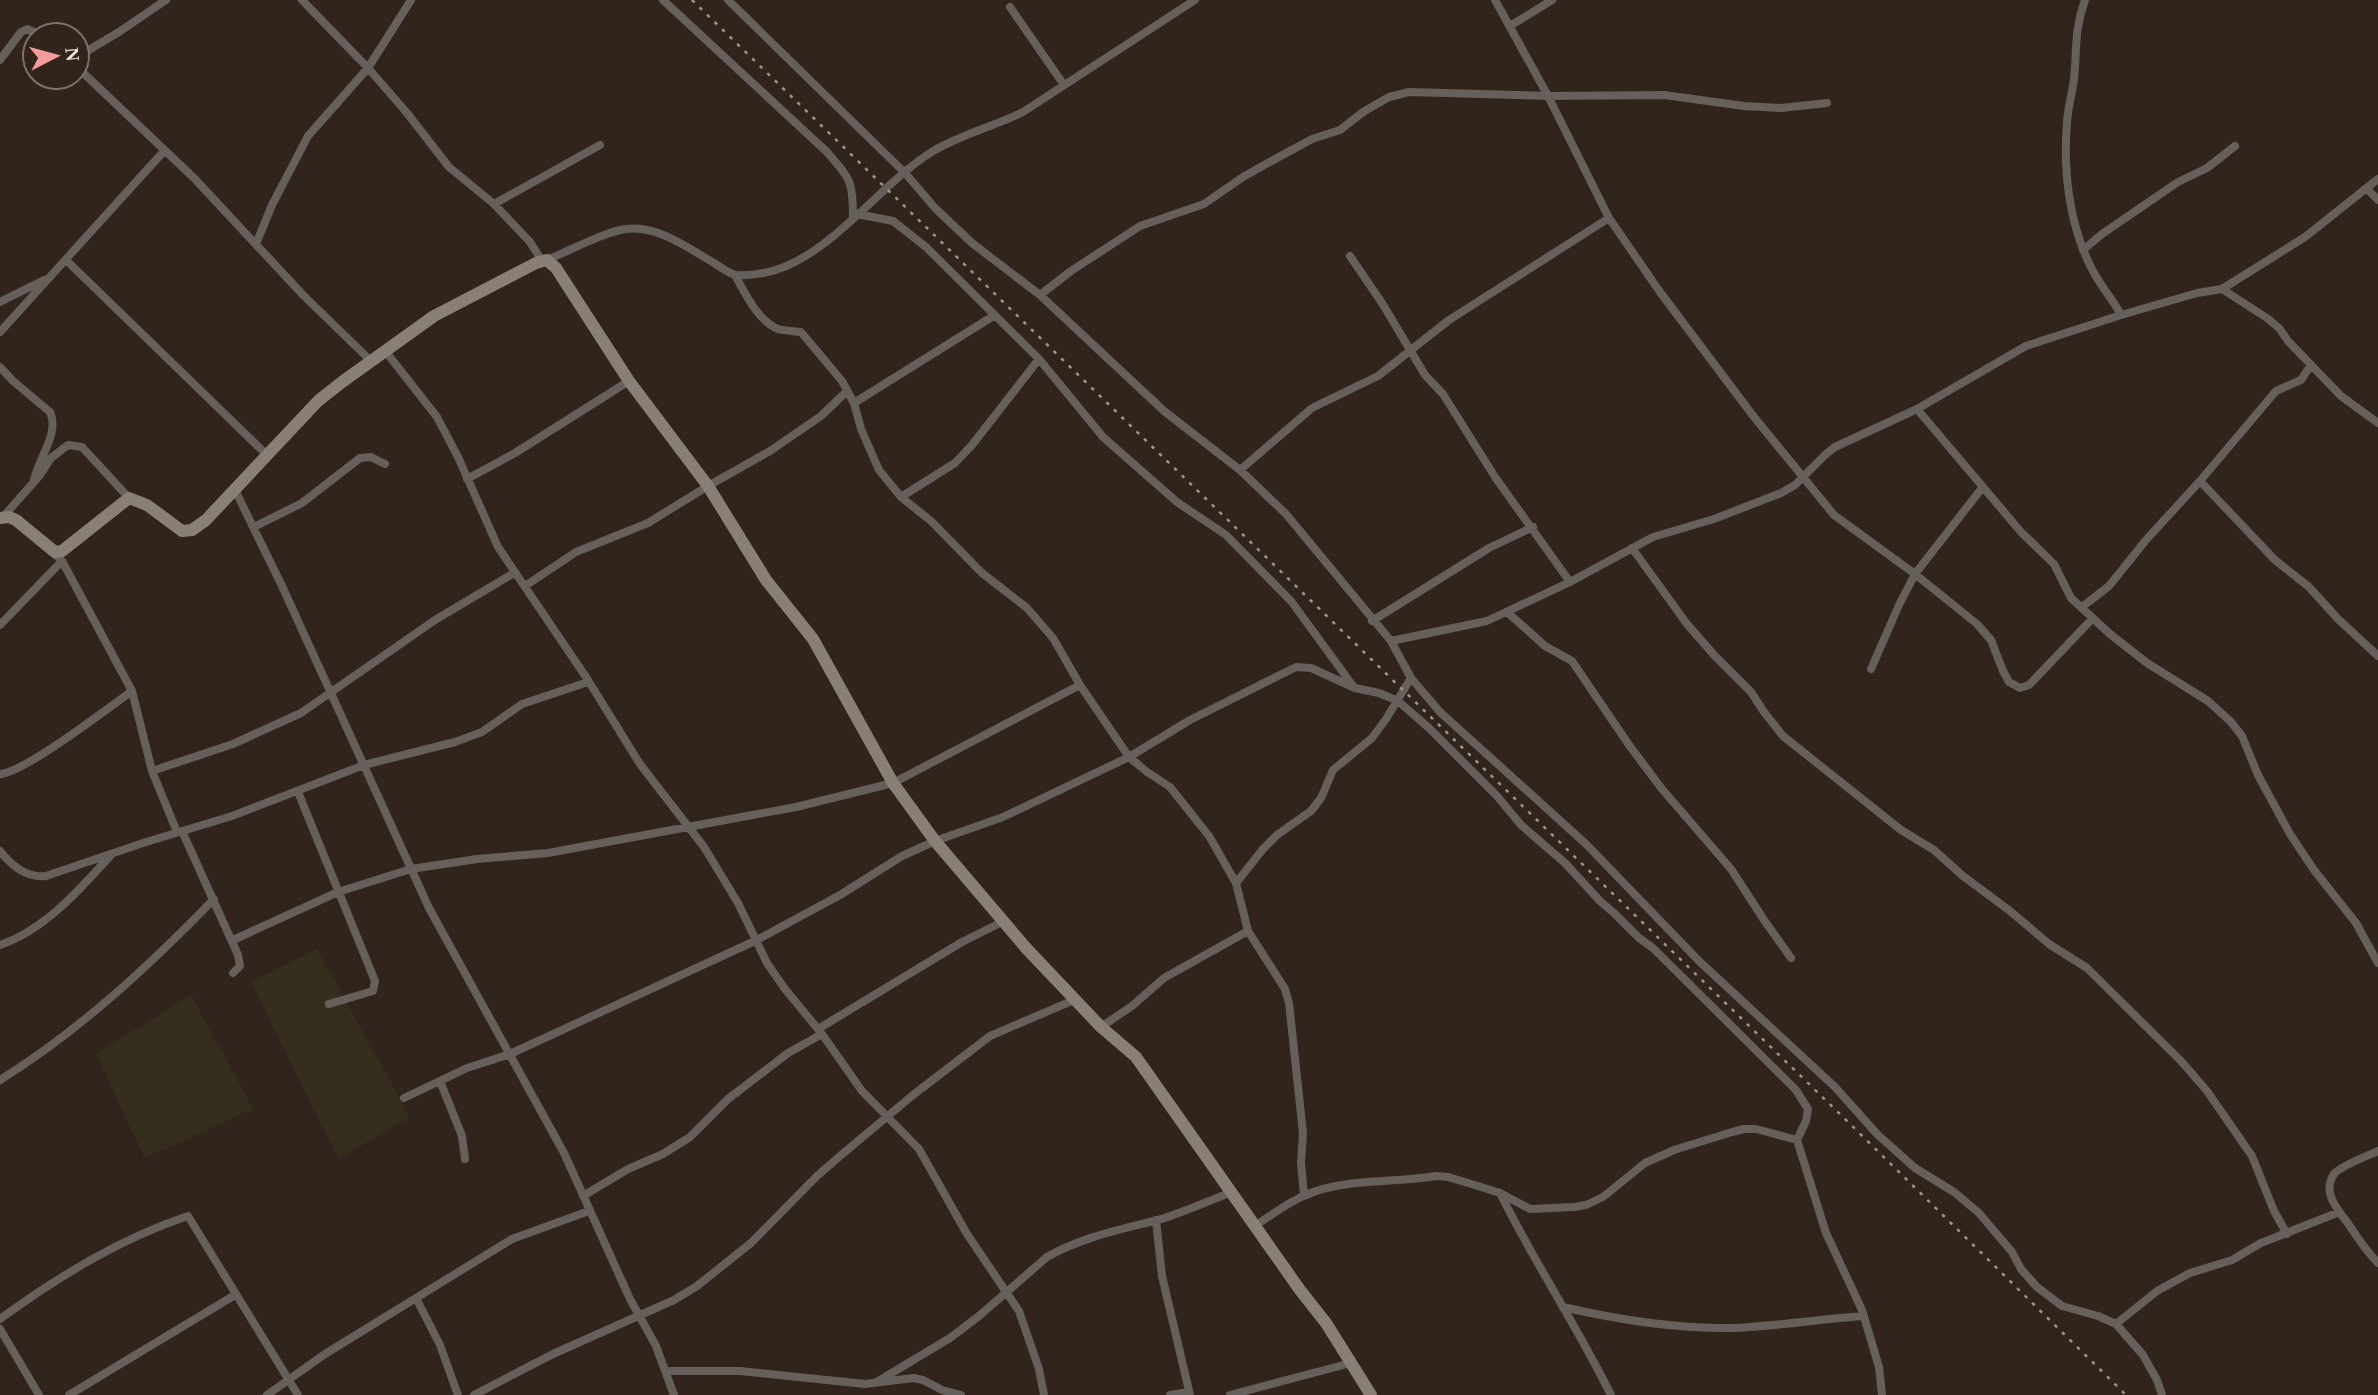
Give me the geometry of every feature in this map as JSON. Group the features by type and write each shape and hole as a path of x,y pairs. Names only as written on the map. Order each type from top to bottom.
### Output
{"street":[{"path":"91,49 166,0"},
{"path":"302,0 368,68 449,167 494,204 545,260 556,268 629,381 708,486 766,580 813,639 892,783 935,841 1002,922 1074,1000 1136,1057 1230,1193 1326,1323 1371,1395"},
{"path":"256,244 272,205 308,136 368,68 411,0"},
{"path":"663,0 827,152 846,173 853,191 855,216"},
{"path":"728,0 905,173 935,208 972,243 1040,295 1164,411 1240,470 1286,514 1391,641 1411,678 1440,712 1586,844 1699,961 1835,1087 1878,1136 1915,1168 1954,1192 1979,1213 2038,1287 2062,1306 2116,1324 2143,1355 2162,1395"},
{"path":"735,275 765,273 789,265 812,252 930,153 985,127 1023,113 1195,0"},
{"path":"1495,0 1548,96 1609,218 1754,417 1834,515 1915,574 1977,624 1991,639 2009,682 2020,688 2029,685 2093,618"},
{"path":"1510,26 1552,0"},
{"path":"2085,0 2076,31 2074,77 2066,141 2070,196 2083,250 2100,284 2121,315"},
{"path":"1010,7 1064,85"},
{"path":"0,60 21,33"},
{"path":"91,81 194,178 304,296 372,362"},
{"path":"1040,295 1071,271 1140,226 1205,204 1243,177 1304,143 1340,130 1389,97 1409,92 1548,96 1664,95 1744,106 1781,107 1827,103"},
{"path":"494,204 600,145"},
{"path":"2083,250 2102,233 2178,182 2207,168 2235,146"},
{"path":"0,332 164,151"},
{"path":"1391,641 1487,621 1570,582 1653,537 1714,519 1781,493 1804,477 1835,447 1917,409 2026,346 2121,315 2197,293 2222,289 2305,237 2378,178"},
{"path":"2367,189 2378,200"},
{"path":"855,216 893,222 926,247 1039,359 1103,437 1177,502 1226,535 1292,601 1355,688"},
{"path":"1240,470 1312,408 1378,376 1449,320 1609,218"},
{"path":"2,518 51,458 68,445 75,445 91,455 103,472 129,498 147,505 177,528 188,532 206,520 318,401 434,316 545,260 617,232 642,229 657,232 735,275 752,303 771,325 801,332 806,337 842,380 854,403 861,429 879,470 901,497 931,521 982,573 1027,608 1053,638 1080,685 1129,757 1170,787 1209,836 1236,883 1248,930 1285,989 1289,1003 1303,1133 1301,1163 1304,1195"},
{"path":"1350,256 1425,375 1443,394 1495,477 1570,582"},
{"path":"66,260 267,454"},
{"path":"0,302 51,276"},
{"path":"2222,289 2279,328 2288,341 2341,396 2378,423"},
{"path":"854,403 995,315"},
{"path":"386,352 437,417 498,547 640,764 704,847 757,940 767,963 862,1091 919,1149 967,1234 1018,1311 1039,1369 1044,1395"},
{"path":"901,497 955,463 1039,359"},
{"path":"2082,607 2109,586 2276,391 2301,380 2311,365"},
{"path":"0,367 53,417 54,426 33,483"},
{"path":"467,479 515,453 629,381"},
{"path":"525,586 576,552 649,523 797,434 847,391"},
{"path":"1917,409 1982,488 2054,564 2071,598 2147,663 2208,701 2231,722 2242,736 2258,775 2290,834 2314,870 2356,923 2378,963"},
{"path":"254,527 302,503 360,458 371,457 385,464"},
{"path":"2200,481 2275,560 2309,587 2338,619 2378,656"},
{"path":"1871,669 1915,574 1982,488"},
{"path":"235,490 429,908 564,1153 639,1317 656,1346 674,1395"},
{"path":"50,551 62,551 129,498"},
{"path":"2,518 16,520 62,561 132,691 152,771 233,940 240,966 233,973"},
{"path":"1372,621 1489,548 1533,527"},
{"path":"1632,548 1687,624 1751,692 1783,736 1901,830 1934,850 2049,944 2087,968 2182,1062 2207,1091 2252,1156 2274,1211 2287,1234"},
{"path":"0,625 62,561"},
{"path":"152,771 198,757 301,713 435,620 514,573"},
{"path":"1507,612 1545,646 1572,661 1662,789 1731,869 1791,958"},
{"path":"404,1098 467,1068 510,1054 757,940 840,895 902,856 935,841 1003,817 1129,757 1190,720 1296,667 1311,668 1355,688 1380,693 1398,701 1430,728 1497,796 1521,825 1565,863 1637,937 1654,948 1796,1090 1808,1110 1797,1140 1826,1233 1864,1316 1879,1367 1882,1395"},
{"path":"1236,883 1270,842 1311,811 1321,799 1333,770 1373,738 1411,678"},
{"path":"0,851 29,875 38,877 66,870 232,816 363,765 455,742 482,732 522,704 588,681"},
{"path":"233,940 338,892 411,869 477,859 548,853 796,807 892,783 1080,685"},
{"path":"0,774 6,774 34,759 132,691"},
{"path":"299,792 338,892 373,971 376,988 329,1004"},
{"path":"0,945 39,924 113,853"},
{"path":"0,1080 34,1059 91,1013 160,954 214,900"},
{"path":"583,1196 690,1137 728,1099 788,1054 916,969 1002,922"},
{"path":"1101,1027 1132,1006 1164,978 1248,930"},
{"path":"474,1395 552,1354 639,1317 697,1286 751,1243 817,1176 886,1117 990,1036 1074,1000"},
{"path":"440,1081 462,1136 465,1159"},
{"path":"1254,1226 1304,1195 1344,1185 1436,1176 1448,1177 1500,1194 1530,1209 1586,1205 1603,1197 1645,1163 1674,1150 1732,1132 1756,1129 1797,1140"},
{"path":"2378,1151 2335,1172 2330,1183 2331,1197 2337,1213 2350,1225 2362,1246 2378,1263"},
{"path":"876,1383 950,1338 1057,1251 1230,1193"},
{"path":"1500,1194 1611,1395"},
{"path":"267,1395 325,1354 512,1239 590,1211"},
{"path":"2116,1324 2157,1291 2190,1273 2232,1260 2262,1243 2337,1213"},
{"path":"0,1319 61,1277 125,1240 188,1216 298,1395"},
{"path":"1156,1220 1162,1276 1190,1394 1170,1395"},
{"path":"69,1395 235,1295"},
{"path":"416,1298 440,1345 458,1395"},
{"path":"1563,1307 1640,1322 1689,1327 1735,1328 1864,1316"},
{"path":"0,1328 39,1395"},
{"path":"1230,1395 1351,1363"},
{"path":"667,1371 740,1371 876,1383 914,1378 954,1394"}],"shaded area":[{"path":"317,949 410,1117 339,1159 251,982"},
{"path":"191,995 253,1109 145,1158 96,1054"}],"railway":[{"path":"692,0 2126,1395"}]}
